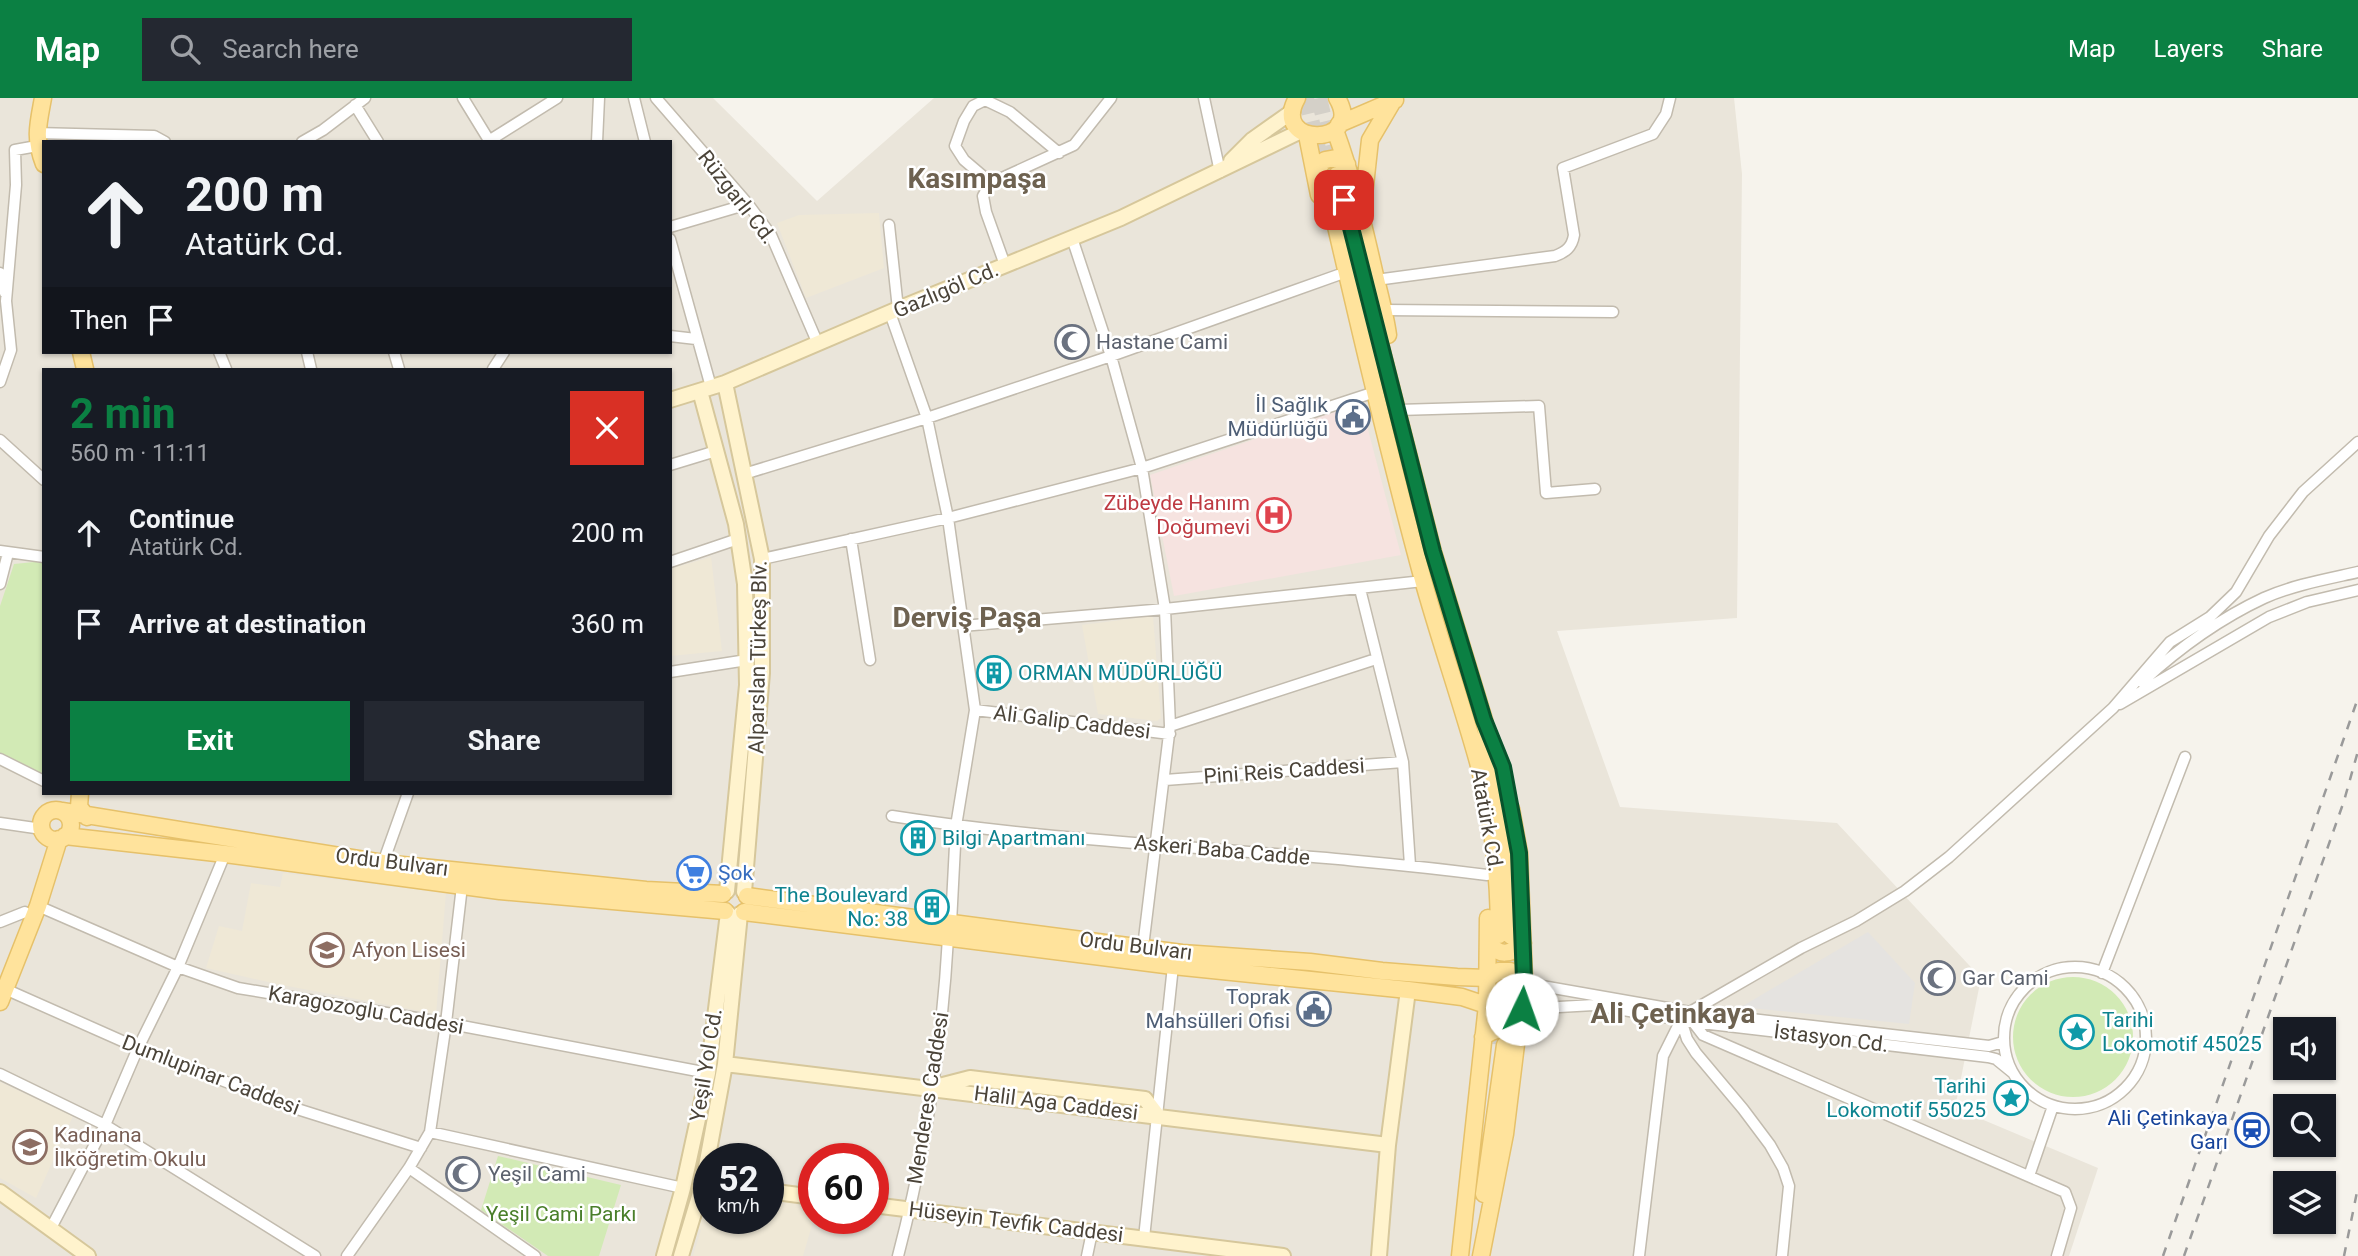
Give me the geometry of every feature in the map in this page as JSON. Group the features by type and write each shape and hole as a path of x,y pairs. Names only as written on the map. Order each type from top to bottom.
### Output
{"main road":[{"path":"42,157 37,140 43,98"},
{"path":"1337,98 1342,110 1331,172 1398,410 1433,552 1484,720 1503,767 1517,841 1505,939 1489,978 1487,1005 1499,1041 1505,1134 1480,1256"},
{"path":"1304,133 1322,136 1395,100"},
{"path":"1395,100 1370,140 1362,195 1364,224 1384,310 1398,410"},
{"path":"1295,102 1296,125 1331,172 1364,224"},
{"path":"1331,172 1317,188 1359,355 1375,392"},
{"name":"Atatürk Cd.","path":"1331,172 1375,392 1423,581 1478,764 1492,829 1505,939"},
{"path":"1460,1256 1499,1041 1522,1009 1524,979 1505,939 1487,875 1464,718"},
{"path":"58,811 61,795"},
{"path":"79,795 79,807 87,817"},
{"path":"2,991 54,836 45,815 58,811 67,814 71,828 54,836"},
{"name":"Ordu Bulvarı","path":"58,811 383,863 646,890 949,931 1173,966 1462,997 1504,1011 1522,1009"},
{"name":"Ordu Bulvarı","path":"54,836 225,854 462,886 735,903"},
{"name":"Ordu Bulvarı","path":"949,931 1310,962 1382,971 1489,978 1499,971 1510,971 1524,979"}],"street":[{"path":"306,140 365,98"},
{"path":"463,98 488,140"},
{"path":"491,140 557,98"},
{"path":"597,140 599,98"},
{"path":"634,98 644,140"},
{"name":"Rüzgarlı Cd.","path":"656,98 771,235 818,344"},
{"path":"1204,98 1220,172"},
{"path":"1376,280 1555,256 1564,252 1573,243 1574,234 1563,168 1653,134 1661,125 1670,98"},
{"path":"1005,265 983,196 991,183 1074,145 1098,117 1108,99"},
{"path":"991,183 964,160 955,146 964,121 978,102 985,100 999,105 1059,153"},
{"name":"Gazlıgöl Cd.","path":"1220,172 1295,102"},
{"path":"355,105 377,140"},
{"name":"Gazlıgöl Cd.","path":"672,399 712,387 1121,218 1304,133"},
{"path":"4,293 16,185 15,150 37,140 154,139"},
{"path":"672,226 748,205"},
{"name":"Menderes Caddesi","path":"889,225 894,311 927,418 948,518 975,710 956,826 944,998 932,1088 910,1210 898,1256"},
{"path":"1072,238 1111,356 1142,468 1165,609 1170,730 1143,947"},
{"path":"672,247 696,339 712,387"},
{"path":"0,273 10,350 0,382"},
{"path":"744,474 927,418 1338,275"},
{"path":"1384,310 1613,312"},
{"path":"672,336 696,339"},
{"name":"Alparslan Türkeş Blv.","path":"712,387 716,451 738,539 745,584 747,685 735,903"},
{"name":"Alparslan Türkeş Blv.","path":"712,387 744,474 762,559 762,673 735,903"},
{"path":"762,559 948,518 1142,468 1375,392"},
{"path":"1398,410 1539,406 1545,493 1595,489"},
{"path":"0,440 42,479"},
{"path":"2113,708 2170,642 2210,617 2236,592 2269,536 2303,492 2358,442"},
{"path":"672,464 716,451"},
{"path":"672,561 738,539"},
{"path":"851,539 870,660"},
{"path":"0,584 4,552 42,557"},
{"path":"2057,1256 2071,1208 2065,1192 1703,1035 1691,1017 1801,948 1856,921 1905,891 1949,857 2171,656 2216,625 2264,598 2358,572"},
{"path":"962,626 1165,609 1423,581"},
{"path":"1360,589 1403,762 1410,865"},
{"path":"2113,708 2269,617 2307,603 2358,590"},
{"path":"1170,730 1376,659"},
{"path":"672,672 747,660"},
{"name":"Ali Galip Caddesi","path":"975,710 1170,730"},
{"path":"2102,973 2185,757"},
{"path":"0,759 42,780"},
{"name":"Pini Reis Caddesi","path":"1165,780 1403,762"},
{"path":"383,863 407,795"},
{"name":"Askeri Baba Cadde","path":"892,816 956,826 1410,865 1487,875"},
{"path":"0,823 54,836"},
{"path":"51,1228 104,1125 178,967 225,854"},
{"path":"347,1256 409,1168 430,1132 462,886"},
{"name":"Yeşil Yol Cd.","path":"712,1143 725,1064 735,903"},
{"name":"Yeşil Yol Cd.","path":"664,1256 683,1188 708,1073 735,903"},
{"path":"0,922 31,909"},
{"name":"Karagozoglu Caddesi","path":"31,909 238,988 446,1023 708,1073"},
{"path":"1144,1238 1173,966"},
{"path":"2079,967 2102,973 2122,986 2138,1004 2145,1027 2144,1051 2136,1074 2121,1092 2101,1104 2077,1109 2053,1106 2023,1087 2012,1072 2003,1042 2006,1018 2017,996 2034,980 2055,970 2079,967"},
{"name":"İstasyon Cd.","path":"1524,979 1542,986 1691,1017 1988,1057 1996,1059 2012,1072"},
{"path":"1379,1256 1388,1145 1408,990"},
{"name":"Dumlupinar Caddesi","path":"2,991 138,1048 294,1108 421,1148"},
{"name":"İstasyon Cd.","path":"1522,1009 1594,1006 1681,1020 1691,1017 1989,1046 2003,1042"},
{"path":"1639,1256 1663,1056 1681,1020"},
{"path":"1681,1020 1687,1039 1696,1053 1743,1109 1770,1145 1783,1168 1790,1186 1782,1256"},
{"name":"Halil Aga Caddesi","path":"725,1064 1388,1145"},
{"path":"0,1074 104,1125 315,1256"},
{"path":"2029,1176 2053,1106"},
{"path":"430,1132 683,1188"},
{"path":"409,1168 536,1256"},
{"path":"0,1192 88,1256"},
{"name":"Hüseyin Tevfik Caddesi","path":"889,1207 1283,1256"},
{"name":"Yeşil Yol Cd.","path":"681,1256 693,1221"},
{"path":"1087,1256 1092,1232"}],"shaded area":[{"path":"0,98 713,98 817,201 934,98 1734,98 1742,174 1737,618 1557,631 1620,807 1837,823 1981,978 1955,1108 2098,1168 2069,1256 0,1256"},
{"path":"879,213 884,268 806,298 777,223 799,215"},
{"name":"Zübeyde Hanım Doğumevi","path":"1361,403 1401,555 1174,596 1150,475"},
{"path":"711,557 722,651 672,656 672,568"},
{"path":"1153,616 1161,718 1157,721 1098,714 1082,625"},
{"name":"Afyon Lisesi","path":"283,873 446,893 436,1014 206,968 219,926 242,931 251,883 280,887"},
{"path":"1868,932 1915,983 1909,1024 1741,1007"},
{"name":"Kadınana İlköğretim Okulu","path":"0,1082 73,1116 36,1198 0,1178"},
{"path":"784,1199 798,1201 798,1234 809,1234 803,1256 693,1256 700,1234 784,1234"}],"green space":[{"path":"42,561 42,775 0,756 0,606 14,564"},
{"path":"2073,977 2096,981 2116,994 2129,1014 2133,1037 2129,1060 2116,1080 2096,1093 2073,1097 2050,1093 2030,1080 2017,1060 2013,1037 2017,1014 2030,994 2050,981"},
{"name":"Yeşil Cami Parkı","path":"498,1156 621,1185 599,1256 548,1256 481,1210"}],"tunnel":[{"path":"1306,98 1324,174"},
{"path":"1319,98 1336,169"},
{"path":"1492,1044 1498,938"},
{"path":"1505,1042 1511,939"}],"railway":[{"path":"2163,1256 2358,698"},
{"path":"2184,1256 2344,801 2358,751"},
{"path":"2344,1256 2358,1187"}],"place":[{"name":"Hastane Cami","path":"1072,342"},
{"name":"İl Sağlık Müdürlüğü","path":"1353,417"},
{"name":"Zübeyde Hanım Doğumevi","path":"1274,515"},
{"name":"ORMAN MÜDÜRLÜĞÜ","path":"994,673"},
{"name":"Bilgi Apartmanı","path":"918,838"},
{"name":"Şok","path":"694,873"},
{"name":"The Boulevard No: 38","path":"932,907"},
{"name":"Afyon Lisesi","path":"327,950"},
{"name":"Gar Cami","path":"1938,978"},
{"name":"Toprak Mahsülleri Ofisi","path":"1314,1009"},
{"name":"Tarihi Lokomotif 45025","path":"2077,1032"},
{"name":"Tarihi Lokomotif 55025","path":"2011,1098"},
{"name":"Ali Çetinkaya Garı","path":"2252,1130"},
{"name":"Kadınana İlköğretim Okulu","path":"30,1147"},
{"name":"Yeşil Cami","path":"463,1174"}],"district":[{"name":"Kasımpaşa","path":"977,178"},
{"name":"Derviş Paşa","path":"967,617"},
{"name":"Ali Çetinkaya","path":"1673,1013"}],"route":[{"path":"1344,200 1433,552 1484,720 1503,767 1519,853 1524,979 1522,1009"}]}
